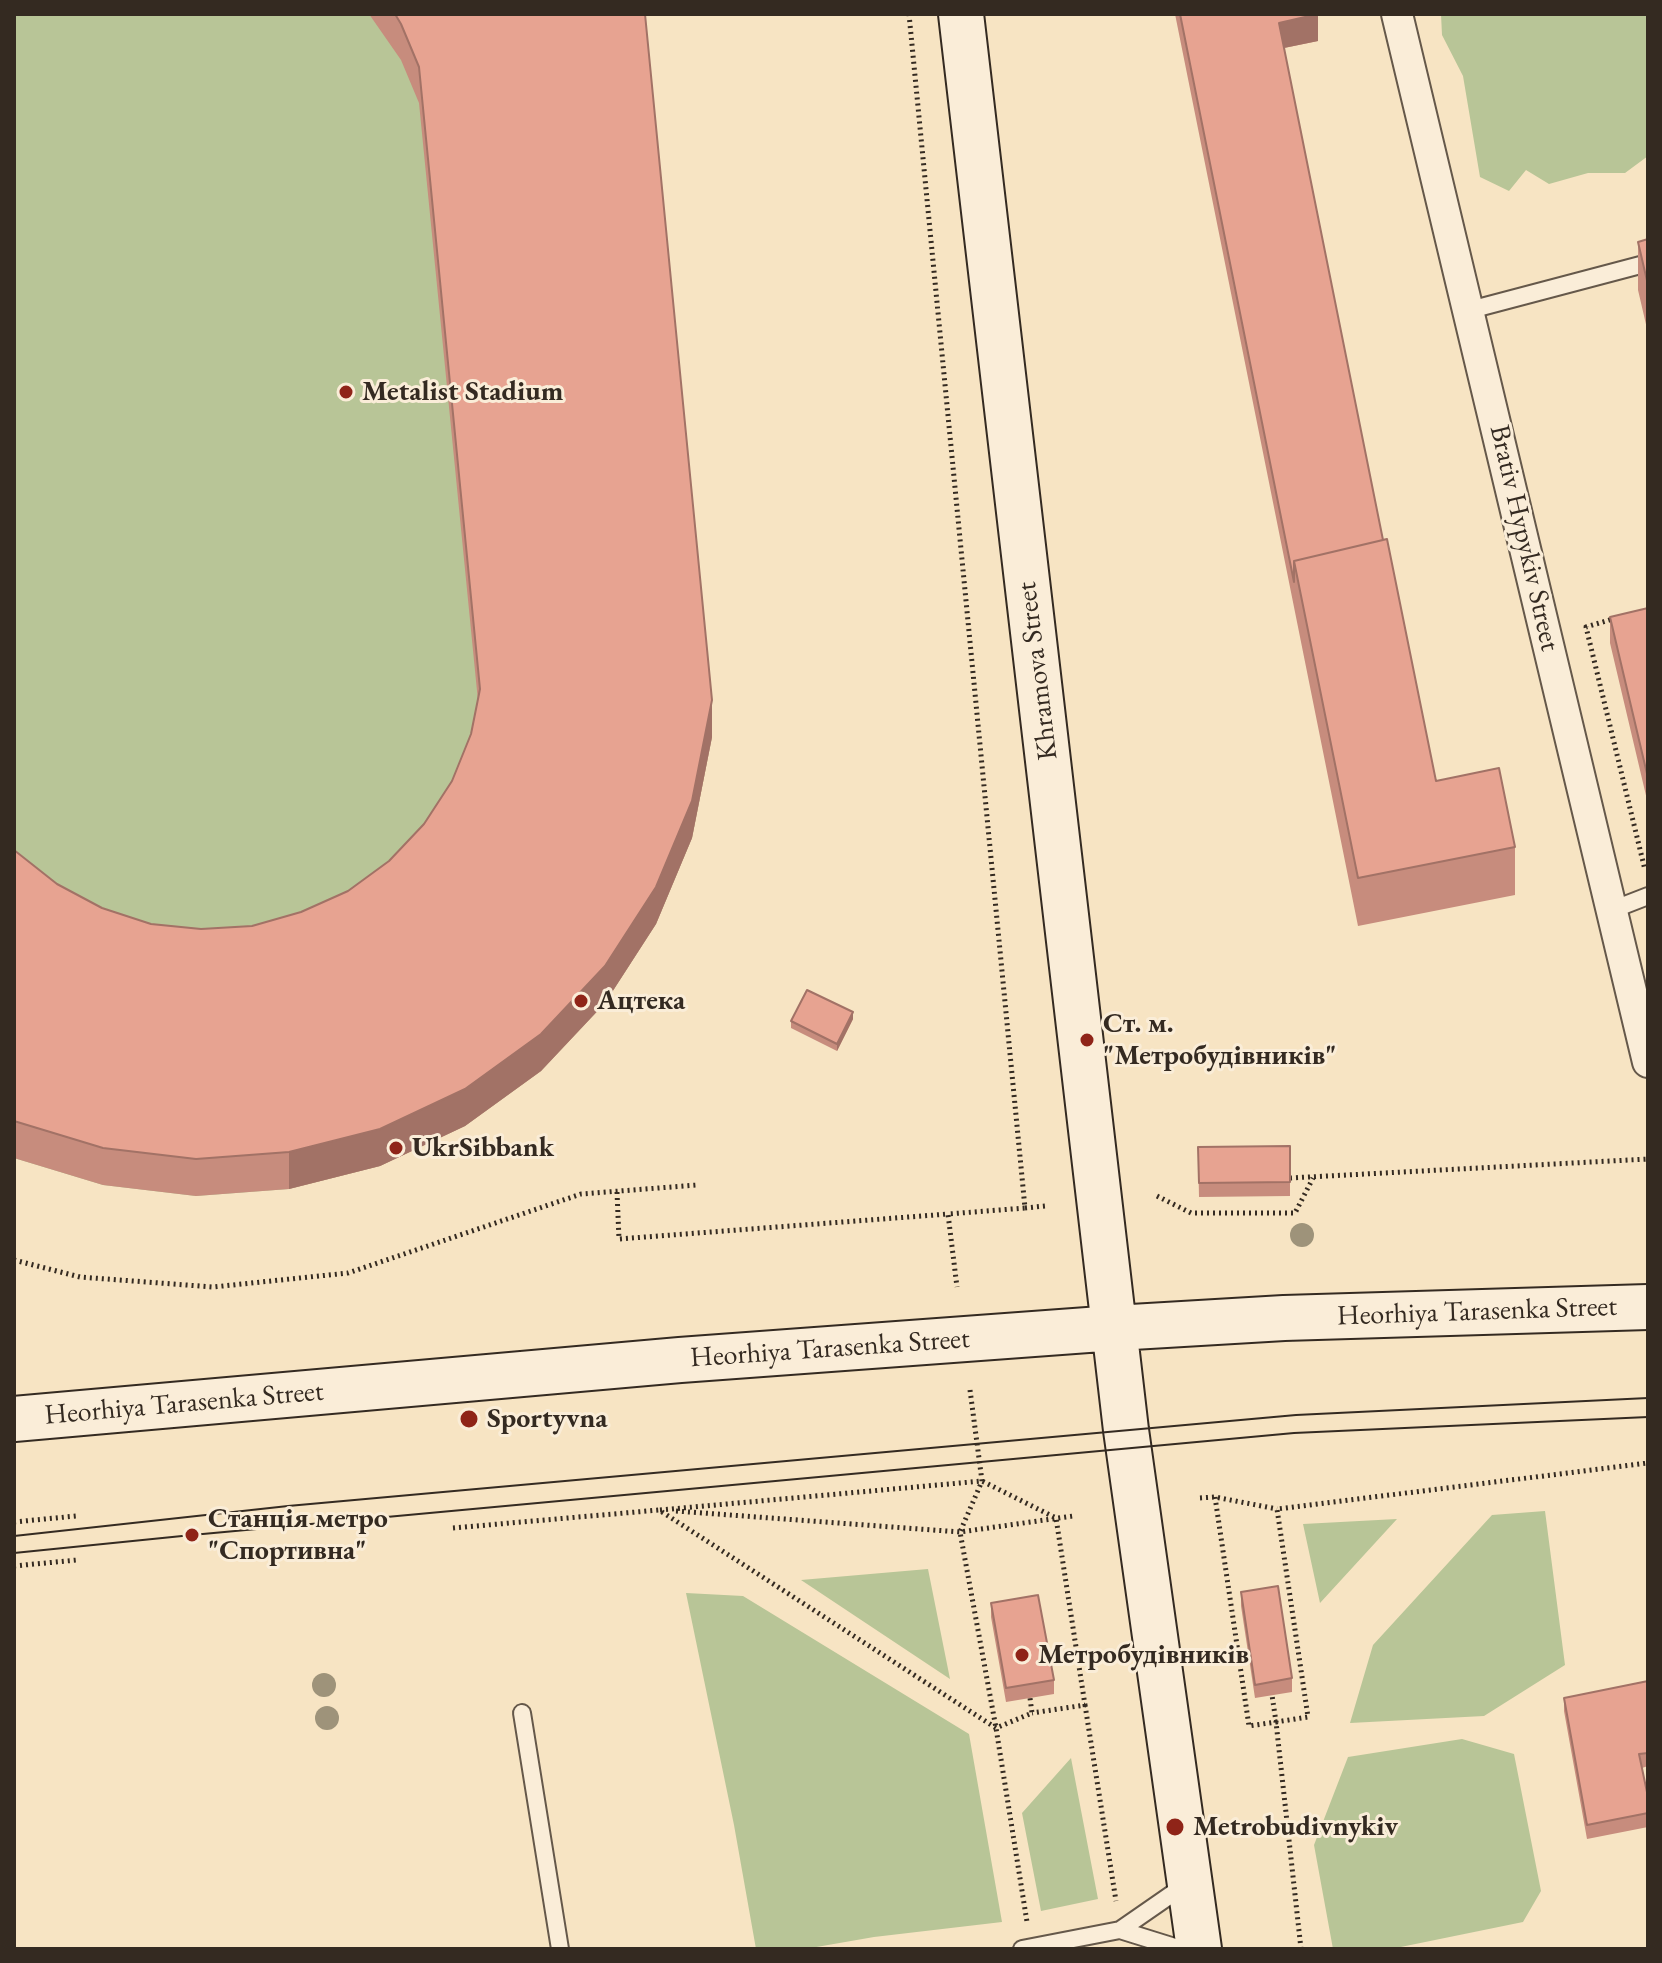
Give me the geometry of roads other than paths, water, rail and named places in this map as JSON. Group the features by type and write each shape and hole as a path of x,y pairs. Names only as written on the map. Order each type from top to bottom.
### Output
{"main road":[{"name":"Khramova Street","path":"961,14 1126,1430 1199,1949"},
{"name":"Heorhiya Tarasenka Street","path":"14,1419 680,1360 1115,1328 1284,1318 1648,1307"}],"street":[{"name":"Brativ Hypykiv Street","path":"1397,14 1648,1062"}],"lane":[{"path":"1470,310 1648,263"},
{"path":"1612,910 1648,896"},
{"path":"522,1713 560,1949"},
{"path":"1027,1948 1120,1930 1190,1882"},
{"path":"1120,1930 1181,1949"}],"tram line":[{"path":"14,1536 288,1506 1296,1415 1648,1398"},
{"path":"14,1553 1294,1433 1648,1417"}],"place":[{"name":"Metalist Stadium","path":"346,392"},
{"name":"Ацтека","path":"581,1001"},
{"name":"Ст. м. \"Метробудівників\"","path":"1087,1040"},
{"name":"UkrSibbank","path":"396,1148"},
{"name":"Sportyvna","path":"469,1419"},
{"name":"Станція метро \"Спортивна\"","path":"192,1535"},
{"name":"Метробудівників","path":"1022,1655"},
{"name":"Metrobudіvnykіv","path":"1175,1827"}]}
